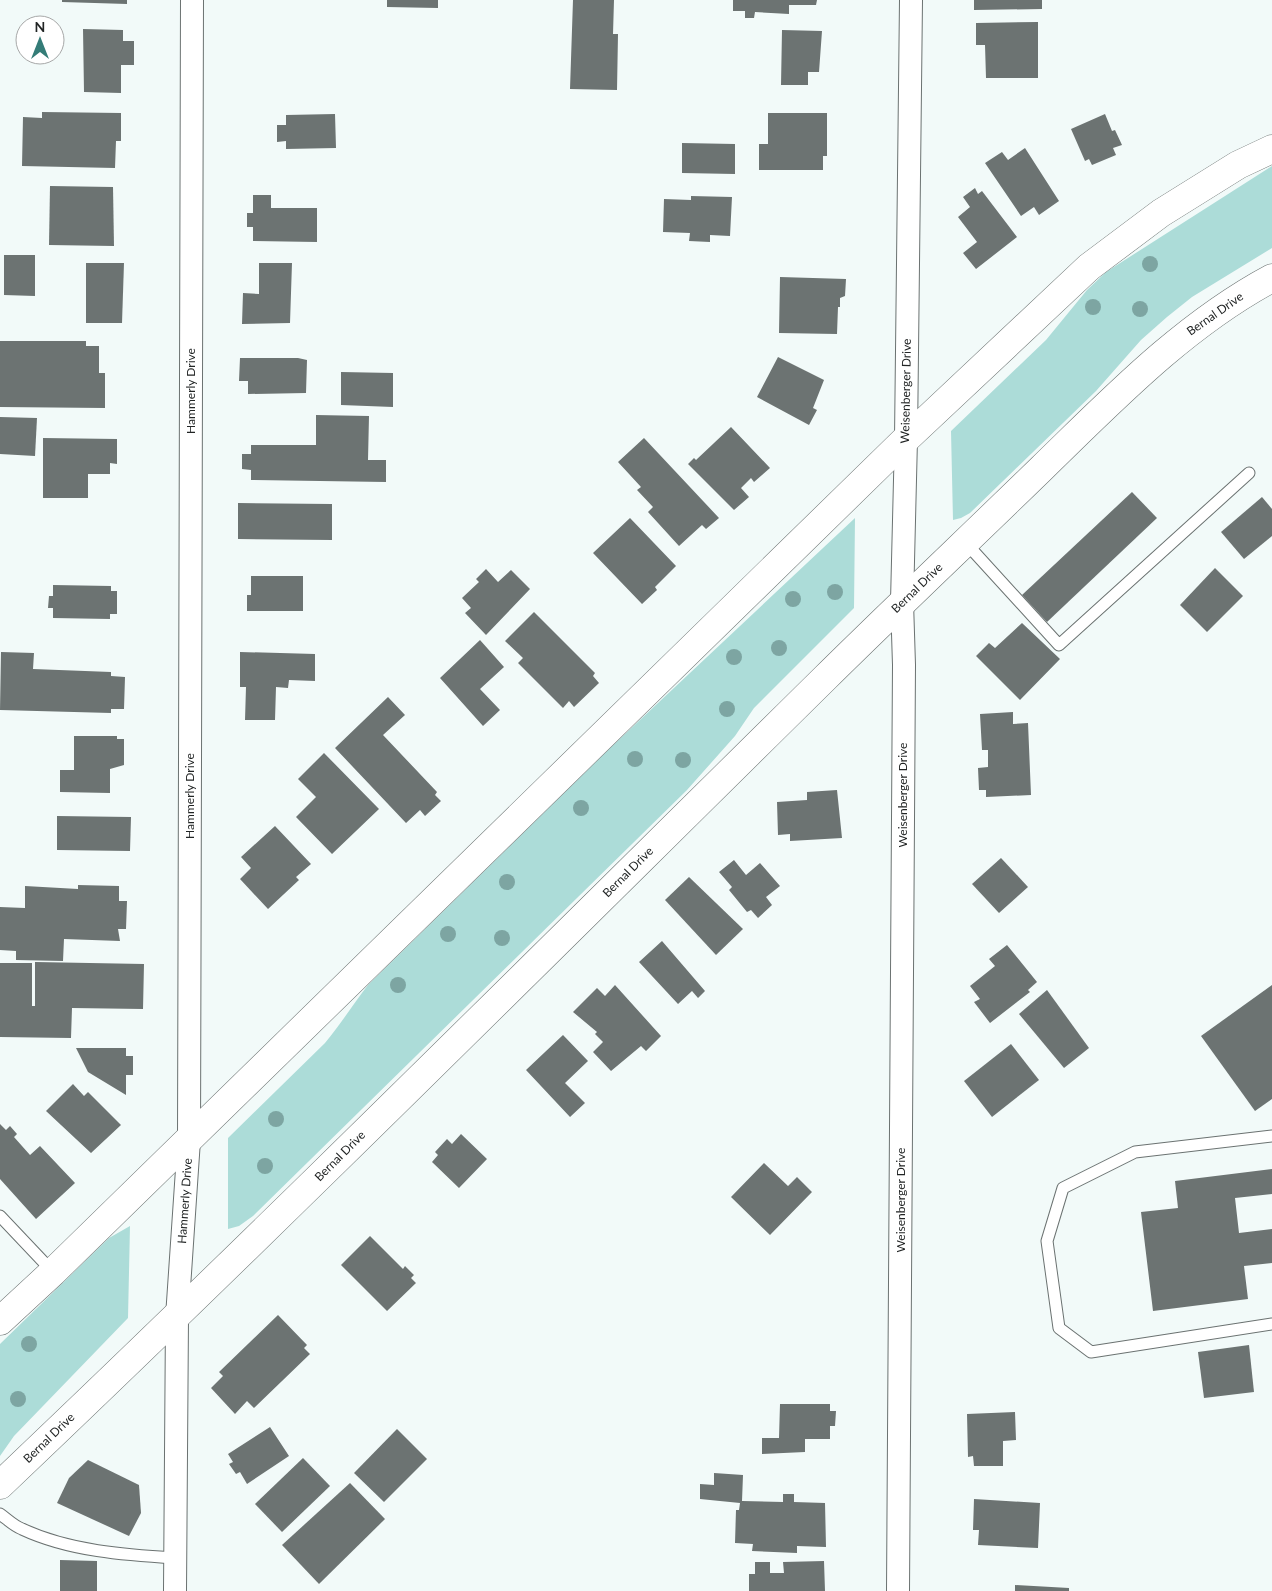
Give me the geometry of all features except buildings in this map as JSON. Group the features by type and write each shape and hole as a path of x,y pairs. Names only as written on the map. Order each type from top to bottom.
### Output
{"street":[{"name":"Hammerly Drive","path":"175,1591 177,1317 189,1140 192,0"},
{"name":"Weisenberger Drive","path":"898,1591 904,665 902,602 906,439 911,0"},
{"path":"0,1321 189,1140 906,439 1090,268 1161,213 1238,165 1272,149"},
{"name":"Bernal Drive","path":"0,1485 177,1317 902,602 1075,436 1176,342 1248,291 1272,278"}],"lane":[{"path":"965,542 1059,645 1249,473"},
{"path":"1272,1136 1135,1152 1063,1188 1047,1241 1059,1328 1092,1352 1272,1324"},
{"path":"0,1216 53,1272"},
{"path":"0,1514 21,1529 64,1544 141,1556 176,1558"}],"shaded area":[{"path":"1272,166 1272,248 1192,297 1167,317 1141,340 1096,391 970,513 953,520 951,431 1046,340 1087,290 1106,272"},
{"path":"855,518 854,608 754,708 735,736 687,790 253,1216 239,1226 228,1229 228,1138 325,1043 368,985 609,749"},
{"path":"130,1226 128,1318 14,1436 0,1456 0,1344 109,1238"}]}
